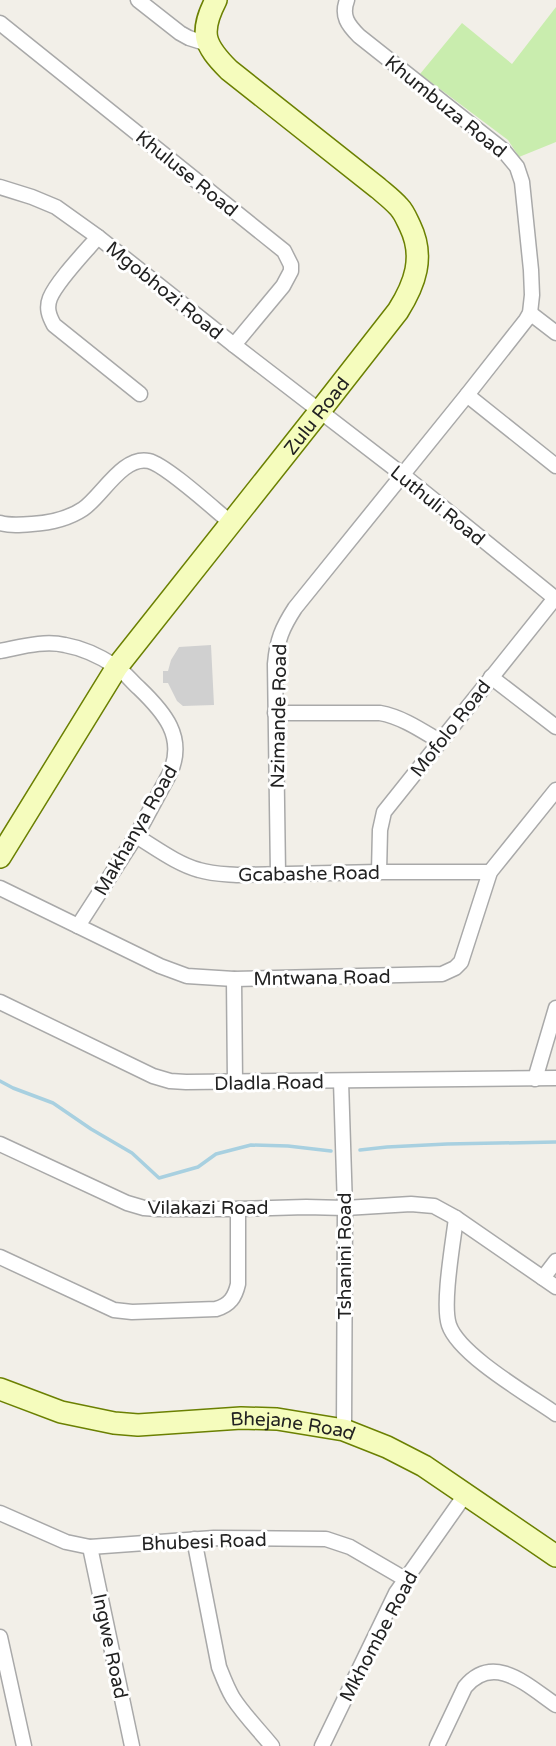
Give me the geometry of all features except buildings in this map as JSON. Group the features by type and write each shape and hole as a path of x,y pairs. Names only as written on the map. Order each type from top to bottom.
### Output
{"street":[{"path":"138,0 180,33 208,44 206,24 216,0"},
{"name":"Khumbuza Road","path":"347,0 344,8 345,20 359,36 503,150 517,167 522,182 531,270 530,313"},
{"name":"Khuluse Road","path":"0,23 284,251 291,265 287,280 234,345"},
{"name":"Zulu Road","path":"0,857 117,667 320,412 408,295 416,273 418,261 414,233 400,208 229,70 208,44"},
{"name":"Mgobhozi Road","path":"0,187 56,207 320,412"},
{"path":"98,237 56,288 50,299 49,315 54,325 141,394"},
{"path":"403,475 530,313 556,333"},
{"path":"467,395 556,466"},
{"name":"Luthuli Road","path":"320,412 403,475 555,599"},
{"path":"0,523 43,524 81,511 120,471 139,460 148,460 164,468 230,522"},
{"name":"Nzimande Road","path":"278,874 275,713 276,650 281,630 295,608 403,475"},
{"name":"Mofolo Road","path":"379,872 380,830 384,812 555,599"},
{"path":"0,651 40,644 62,644 117,667"},
{"name":"Makhanya Road","path":"78,926 136,836 174,764 174,734 164,715 117,667"},
{"path":"491,677 556,727"},
{"path":"275,713 380,713 403,720 441,741"},
{"name":"Mntwana Road","path":"0,888 169,970 200,977 234,979 434,975 449,972 461,962 491,872 556,790"},
{"name":"Gcabashe Road","path":"136,836 184,865 237,875 491,872"},
{"path":"234,979 235,1083"},
{"name":"Dladla Road","path":"0,1002 164,1080 177,1082 556,1078"},
{"path":"535,1079 556,1008"},
{"name":"Tshanini Road","path":"341,1081 345,1208 344,1430"},
{"name":"Vilakazi Road","path":"0,1144 136,1206 157,1209 238,1209 424,1205 442,1209 556,1287"},
{"path":"0,1257 114,1310 132,1312 216,1309 224,1307 232,1300 238,1284 238,1209"},
{"path":"456,1218 447,1311 453,1333 472,1356 556,1414"},
{"path":"543,1278 556,1261"},
{"name":"Bhejane Road","path":"0,1388 61,1412 114,1423 147,1425 241,1418 277,1419 344,1430 387,1447 424,1466 556,1556"},
{"name":"Mkhombe Road","path":"322,1746 396,1593 465,1495"},
{"name":"Bhubesi Road","path":"0,1513 66,1542 90,1547 194,1539 326,1539 350,1548 404,1579"},
{"path":"194,1539 219,1667 231,1696 272,1746"},
{"name":"Ingwe Road","path":"90,1547 132,1746"},
{"path":"0,1637 24,1746"},
{"path":"437,1746 466,1686 483,1673 495,1671 510,1676 556,1704"}],"shaded area":[{"path":"211,645 214,705 183,706 177,701 168,683 163,683 163,671 168,671 179,647"}],"green space":[{"path":"556,7 556,142 519,157 508,140 420,74 462,23 512,64"}],"waterway":[{"path":"0,1081 53,1103 132,1153 159,1178 198,1167 216,1154 251,1145 331,1151"},
{"path":"360,1150 447,1144 556,1142"}]}
